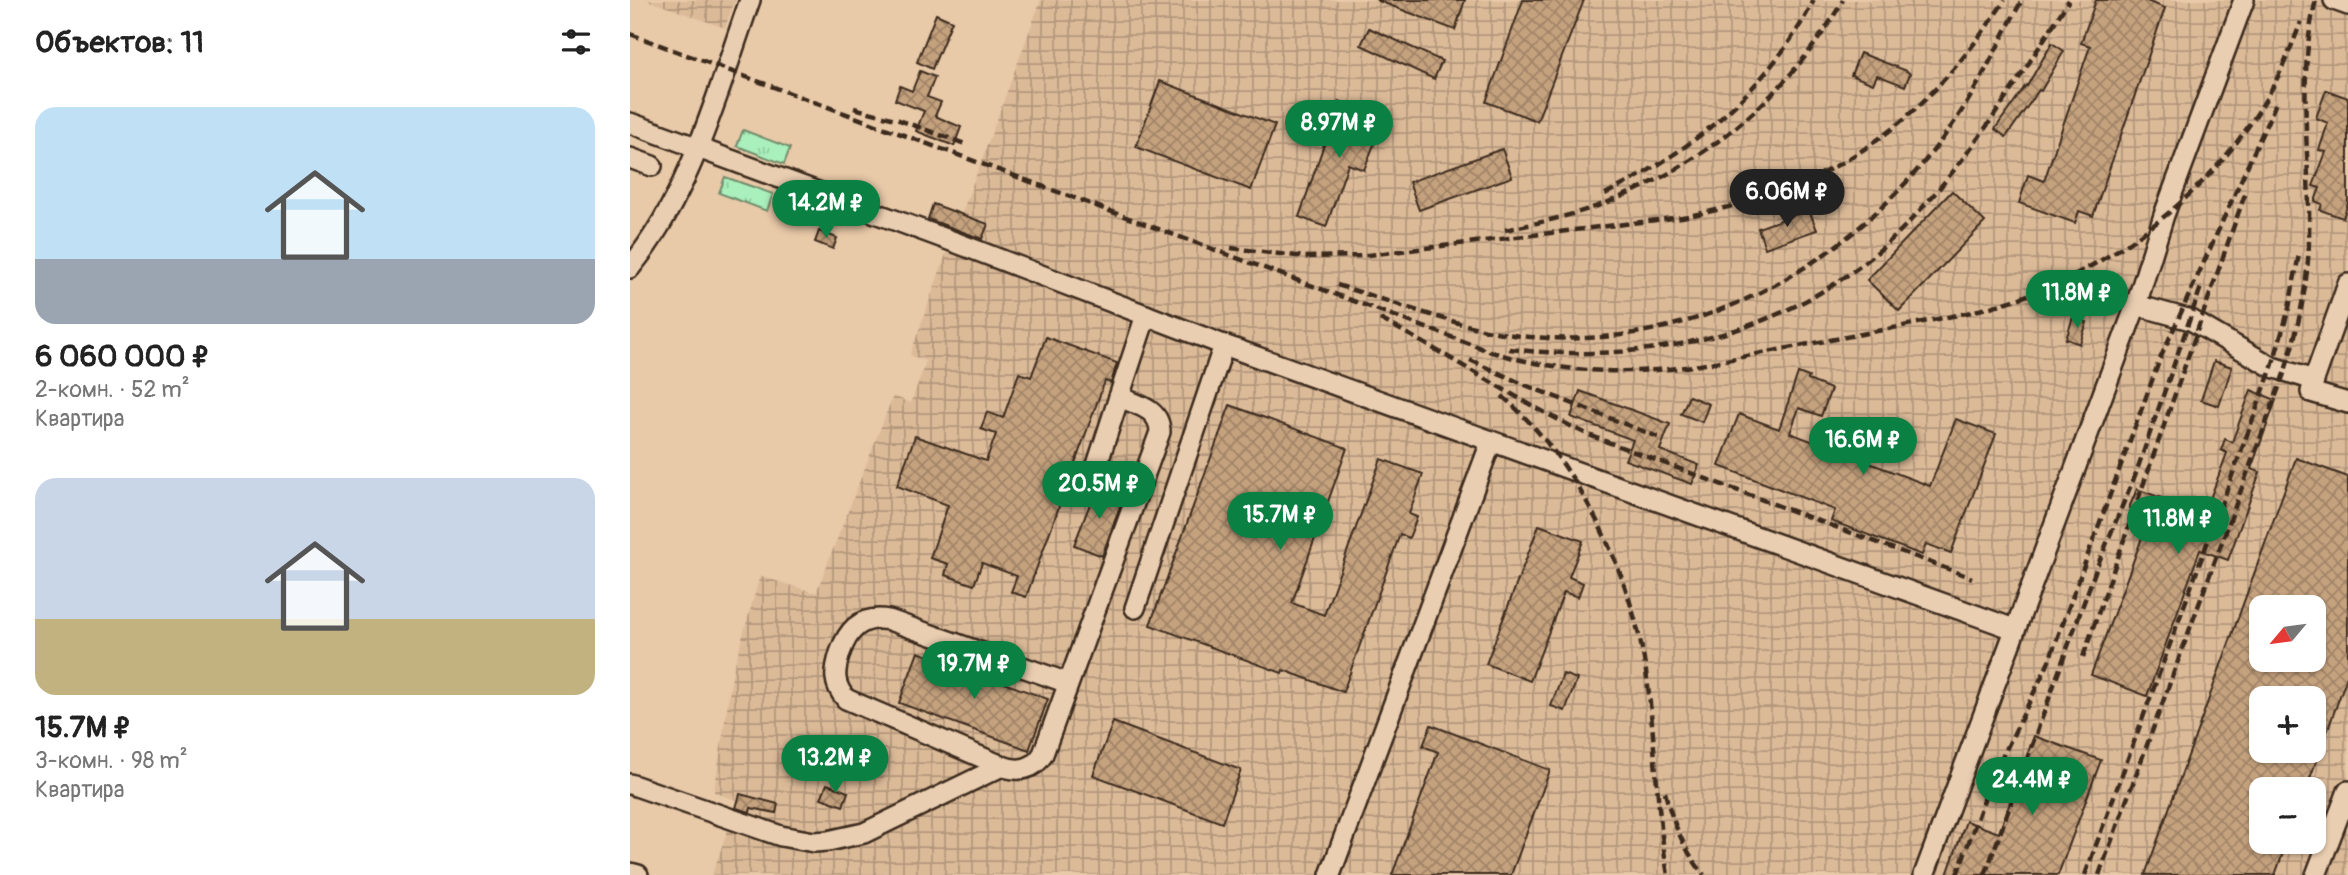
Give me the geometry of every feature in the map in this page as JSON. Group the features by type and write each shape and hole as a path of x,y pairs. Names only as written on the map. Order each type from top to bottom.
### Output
{"street":[{"path":"630,268 672,203 697,148 750,0"},
{"path":"1924,875 2136,305 2164,215 2244,0"},
{"path":"630,123 1224,345 2014,629"},
{"path":"630,158 652,166"},
{"path":"2348,284 2311,392 2348,403"},
{"path":"2136,305 2191,320 2272,367 2314,380"},
{"path":"1139,490 1102,475 1096,468 1146,316"},
{"path":"1135,608 1224,345"},
{"path":"1068,682 880,619 863,621 849,632 834,672 836,686 846,699 1002,766 1021,770 1040,759 1160,432 1160,422 1149,410 1119,397"},
{"path":"1330,875 1491,442"},
{"path":"630,784 781,836 821,842 864,833 1002,766"},
{"path":"2316,875 2348,791"},
{"path":"630,873 638,875"}],"shaded area":[{"path":"647,0 735,0 725,28"},
{"path":"1041,0 2348,0 2348,875 712,875 738,801 714,792 733,670 760,576 816,593 893,396 911,403 926,361 910,355 955,229 930,219 936,204 962,213"}],"green space":[{"path":"743,130 790,148 784,164 737,146"},
{"path":"725,177 773,194 767,211 719,193"}],"building":[{"path":"1376,0 1465,0 1455,30"},
{"path":"1523,0 1584,0 1537,121 1486,102"},
{"path":"2096,0 2144,0 2165,8 2093,216 2079,211 2075,223 2019,203 2028,175 2044,181 2090,46 2081,43"},
{"path":"936,14 952,21 932,69 917,62"},
{"path":"1369,28 1442,61 1434,79 1361,45"},
{"path":"2052,43 2064,51 2041,91 2039,90 2006,137 1995,129 2027,86"},
{"path":"1860,53 1907,71 1910,74 1905,86 1877,75 1873,84 1851,75"},
{"path":"920,71 935,77 927,97 941,102 935,116 961,127 954,146 916,131 924,111 895,100 900,86 912,91"},
{"path":"1160,81 1275,125 1251,190 1136,147"},
{"path":"2326,90 2348,98 2348,203 2343,218 2320,210 2322,204 2315,201 2320,188 2313,186 2326,152 2319,150 2328,123 2316,118"},
{"path":"1339,101 1366,111 1364,118 1382,124 1364,170 1348,164 1326,227 1299,217"},
{"path":"1502,149 1512,177 1419,210 1409,182"},
{"path":"1952,191 1985,222 1899,311 1867,280"},
{"path":"933,204 988,224 982,239 928,219"},
{"path":"1809,210 1817,230 1765,248 1758,228"},
{"path":"819,231 837,238 833,249 815,242"},
{"path":"2073,317 2087,322 2080,344 2066,339"},
{"path":"1046,337 1117,363 1111,383 1105,381 1026,597 1011,592 1017,576 982,563 974,585 945,575 948,564 930,558 948,505 897,486 915,436 986,461 996,434 981,429 987,412 1003,418 1019,373 1031,377"},
{"path":"2214,361 2232,367 2219,406 2201,400"},
{"path":"1798,373 1831,389 1821,416 1799,408 1790,433 1930,486 1956,419 1996,434 1951,553 1926,544 1922,555 1831,521 1835,510 1719,466 1739,414 1779,429"},
{"path":"2251,390 2276,400 2251,469 2260,472 2228,560 2200,550 2147,696 2091,675 2150,516 2129,508 2137,489 2197,511 2200,501 2208,504 2227,453 2221,450 2225,439 2232,442"},
{"path":"1580,391 1670,424 1660,450 1699,465 1692,484 1625,460 1633,440 1571,417"},
{"path":"1689,396 1709,404 1702,422 1681,414"},
{"path":"1230,405 1347,448 1292,603 1324,615 1381,459 1423,474 1409,514 1417,517 1409,538 1400,534 1343,692 1150,625"},
{"path":"2296,458 2348,477 2348,674 2326,734 2326,686 2249,686 2249,763 2315,763 2310,777 2249,777 2249,854 2283,854 2275,875 2145,875"},
{"path":"1097,486 1123,498 1102,556 1074,545"},
{"path":"1539,525 1583,541 1569,577 1583,583 1578,597 1564,592 1530,681 1486,664"},
{"path":"918,652 1048,699 1029,750 899,703"},
{"path":"1563,674 1577,679 1565,711 1551,706"},
{"path":"1113,722 1241,770 1222,823 1093,775"},
{"path":"1431,725 1550,770 1511,875 1392,875 1438,752 1423,746"},
{"path":"2034,736 2101,760 2058,875 1947,875 1966,821 1999,833"},
{"path":"827,784 848,792 843,806 821,798"},
{"path":"740,794 778,804 776,813 751,808 750,812 736,808"}],"railway":[{"path":"1605,194 1668,158 1726,114 1775,61 1814,0"},
{"path":"1505,230 1567,216 1603,204 1676,169 1709,148 1770,96 1822,34 1843,0"},
{"path":"1231,248 1304,257 1360,256 1682,217 1736,205 1784,190 1828,170 1869,146 1906,117 1940,84 1973,45 2005,0"},
{"path":"1337,285 1452,321 1521,336 1586,338 1649,330 1710,314 1767,289 1821,256 1871,217 1916,172 1964,107 2022,0"},
{"path":"1509,349 1561,353 1613,352 1664,347 1714,336 1763,320 1809,299 1853,272 1893,238 1943,184 1988,125 2069,0"},
{"path":"2099,875 2285,371 2302,307 2308,257 2309,210 2307,60 2316,0"},
{"path":"630,34 1489,351 1567,368 1647,371 1700,365 1970,312 2017,299 2093,265 2163,217 2195,189 2223,159 2249,126 2271,90 2301,22"},
{"path":"1957,875 1991,780 2047,666 2160,359 2276,103"},
{"path":"854,108 899,120 968,145"},
{"path":"2083,657 2245,194"},
{"path":"2085,875 2272,367 2289,308 2299,254"},
{"path":"1985,875 2096,569 2136,473 2201,287"},
{"path":"1380,319 1536,408 1589,435 1972,578"},
{"path":"1470,360 1525,385 1658,437"},
{"path":"1502,396 1556,454 1579,488 1599,525 1630,602 1647,679 1668,875"},
{"path":"1665,792 1680,836 1704,875"}]}
